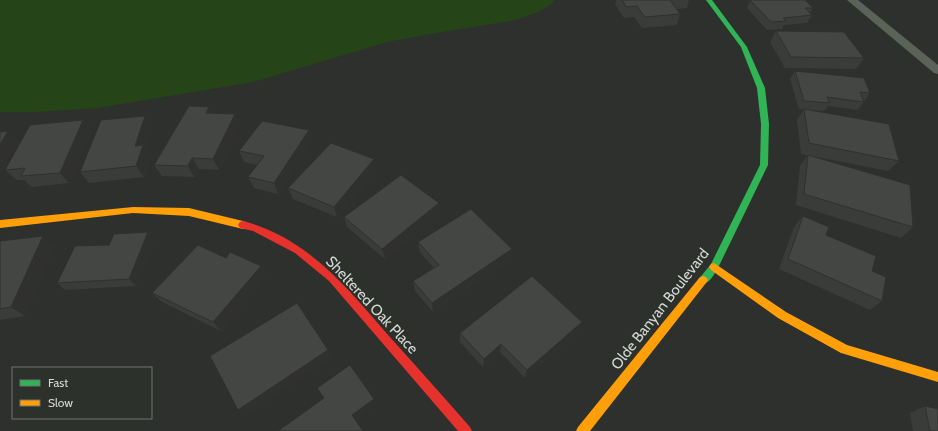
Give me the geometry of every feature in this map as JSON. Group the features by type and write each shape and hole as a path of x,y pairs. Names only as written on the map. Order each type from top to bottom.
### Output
{"street":[{"name":"Olde Banyan Boulevard","path":"582,431 714,267 764,165 765,124 761,88 744,47 709,0"},
{"name":"Sheltered Oak Place","path":"0,224 133,210 189,212 255,228 298,250 332,278 466,431"},
{"path":"714,267 782,315 845,349 938,377"}],"lane":[{"path":"852,0 938,71"}],"green space":[{"path":"0,0 554,0 552,4 538,12 516,20 387,42 253,82 97,108 37,112 0,112"}],"building":[{"path":"622,0 670,0 680,14 645,17 637,6 626,7"},
{"path":"750,0 805,0 813,8 805,8 812,15 783,18 786,21 771,22"},
{"path":"776,31 844,32 864,58 791,57"},
{"path":"795,71 864,78 870,93 860,92 864,102 827,97 830,103 804,101"},
{"path":"189,106 209,107 206,113 235,114 213,159 192,158 188,166 154,165"},
{"path":"804,109 889,124 899,161 809,143"},
{"path":"145,116 135,146 143,145 136,166 80,172 101,120"},
{"path":"83,120 60,173 21,176 25,168 5,170 30,125"},
{"path":"262,121 309,130 274,183 248,177 264,156 239,151"},
{"path":"8,131 0,145 0,132"},
{"path":"331,143 374,159 334,207 288,188"},
{"path":"808,155 910,185 913,227 804,194"},
{"path":"401,175 439,203 382,249 344,217"},
{"path":"471,209 512,249 432,303 413,281 439,265 418,242"},
{"path":"803,216 829,227 826,235 876,256 872,271 886,277 882,301 788,259"},
{"path":"148,232 129,279 57,283 75,246 109,245 114,234"},
{"path":"43,236 11,307 0,309 0,241"},
{"path":"198,245 226,258 230,252 261,266 213,322 152,293"},
{"path":"532,276 582,322 527,370 501,344 484,359 460,333"},
{"path":"297,303 328,350 238,410 210,356"},
{"path":"350,365 374,399 352,415 363,431 278,431 324,398 317,388"},
{"path":"925,406 938,409 938,431 930,431"}],"traffic: fast":[{"path":"703,280 714,267 764,165 765,124 761,88 744,47 709,0"}],"traffic: slow":[{"path":"0,224 133,210 189,212 243,225"},
{"path":"714,267 782,315 845,349 938,377"},
{"path":"582,431 703,280"}],"traffic: jam":[{"path":"243,225 255,228 298,250 332,278 466,431"}]}
